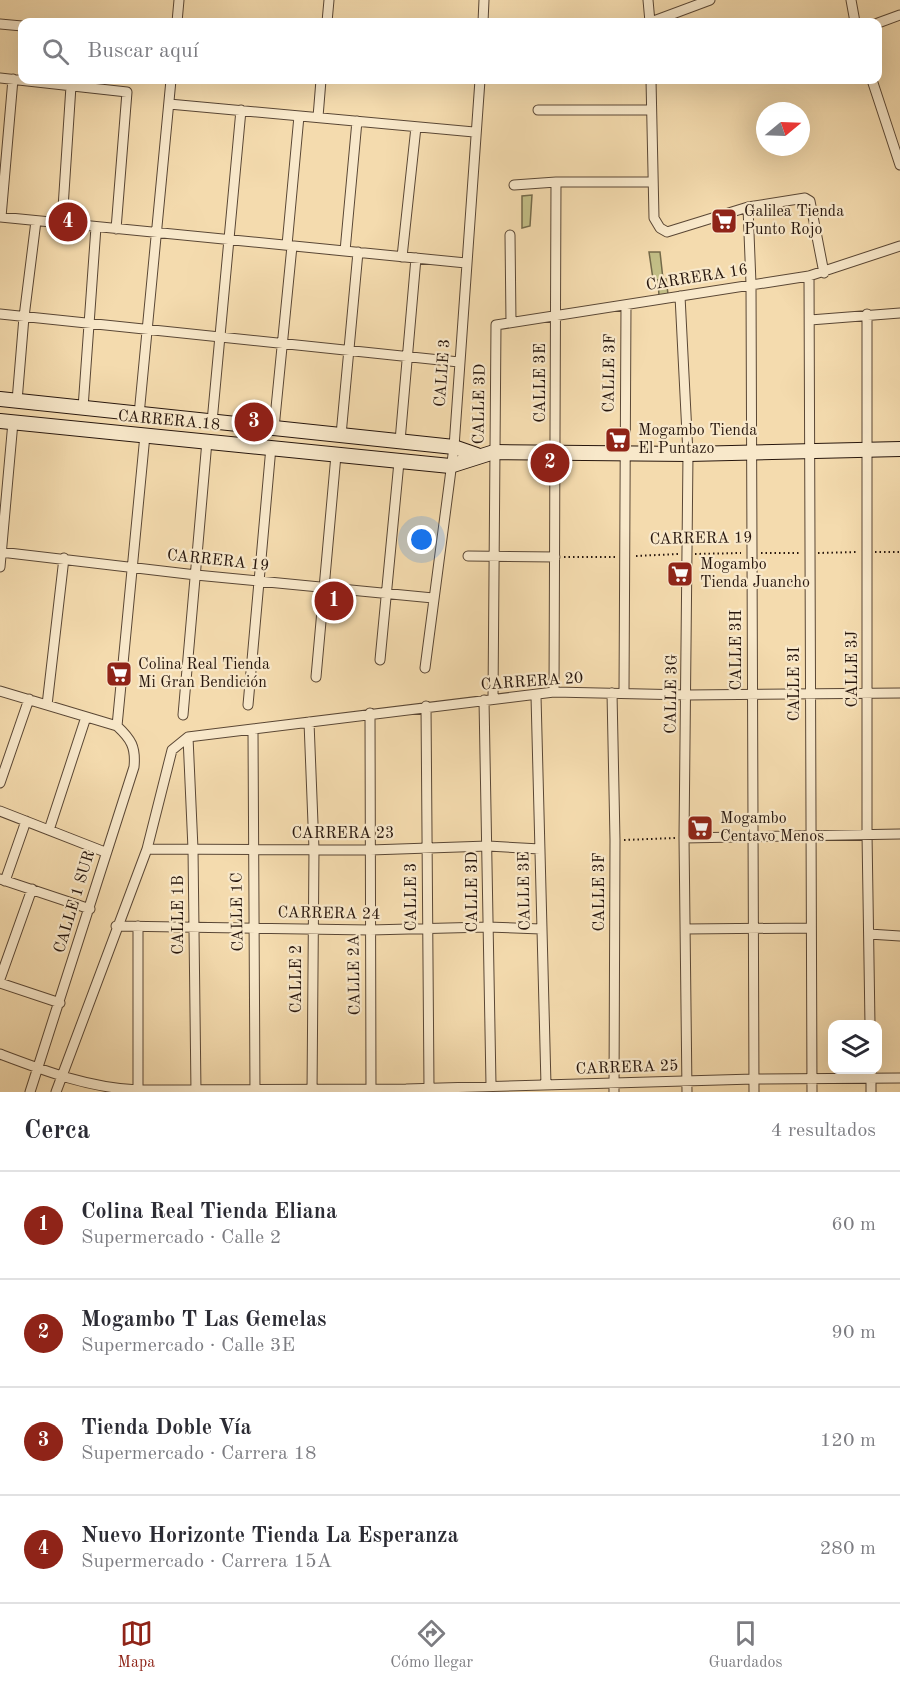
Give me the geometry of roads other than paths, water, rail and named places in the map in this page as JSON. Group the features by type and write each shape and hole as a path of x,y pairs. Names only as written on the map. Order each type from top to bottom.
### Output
{"street":[{"path":"177,18 179,0"},
{"path":"327,18 329,0"},
{"path":"483,18 484,0"},
{"path":"648,0 650,18"},
{"path":"662,18 710,0"},
{"path":"850,0 854,18"},
{"path":"882,22 900,15"},
{"path":"0,24 18,26"},
{"path":"0,78 18,79"},
{"path":"13,79 0,217 466,263"},
{"path":"61,84 127,92 116,229"},
{"path":"139,415 171,84"},
{"path":"318,117 321,84"},
{"name":"CALLE 3","path":"425,668 454,447 474,132 480,84"},
{"path":"651,84 654,218 660,228 667,232 748,207 800,197 810,201 824,273"},
{"path":"873,84 900,165"},
{"path":"62,223 71,86"},
{"path":"169,104 474,132"},
{"path":"212,422 231,240 241,110"},
{"path":"538,110 651,110"},
{"path":"273,428 284,344 300,116"},
{"path":"345,251 357,121"},
{"path":"402,257 416,127"},
{"path":"514,185 556,182 652,182"},
{"name":"CALLE 3E","path":"554,692 556,182"},
{"name":"CALLE 3H","path":"748,207 751,284 753,553 753,1092"},
{"path":"17,401 24,317 36,221"},
{"path":"83,408 96,227"},
{"path":"510,235 512,322"},
{"name":"CARRERA 16","path":"496,325 809,276 824,273 900,246"},
{"path":"341,435 358,252"},
{"path":"400,441 416,258"},
{"name":"CALLE 3I","path":"809,276 812,451 809,553 812,1092"},
{"name":"CALLE 3G","path":"680,296 688,454 688,695 684,838 687,1092"},
{"name":"CALLE 3F","path":"624,693 626,305"},
{"path":"810,320 900,313"},
{"path":"0,314 459,362"},
{"name":"CALLE 3J","path":"867,315 869,552 867,834 870,1020"},
{"name":"CALLE 3D","path":"491,1085 487,927 489,700 495,555 496,325"},
{"name":"CARRERA 18","path":"0,399 454,447 477,455"},
{"path":"0,567 6,422"},
{"name":"CARRERA 18","path":"6,422 450,466 477,455 494,452 688,454 900,449"},
{"path":"307,452 310,432"},
{"path":"0,691 117,726 145,435"},
{"path":"183,715 207,441"},
{"path":"248,705 271,447"},
{"path":"316,677 336,455"},
{"path":"380,660 399,462"},
{"name":"CARRERA 19","path":"1,552 196,575 433,598"},
{"path":"468,556 555,557"},
{"path":"47,705 64,558"},
{"name":"CARRERA 20","path":"188,737 253,731 370,713 536,696 554,692 688,695 900,693"},
{"name":"CALLE 3F","path":"612,693 615,840 614,1088"},
{"name":"CALLE 3E","path":"536,696 546,1085"},
{"path":"0,783 29,699"},
{"name":"CALLE 3","path":"426,706 429,1088"},
{"name":"CALLE 2A","path":"370,713 372,1091"},
{"path":"49,830 86,717"},
{"name":"CALLE 2","path":"309,722 314,849 312,1091"},
{"name":"CALLE 1 SUR","path":"30,1092 42,1070 105,852 134,767 135,751 130,738 117,726"},
{"name":"CALLE 1C","path":"253,731 255,1091"},
{"path":"56,1092 59,1076 147,849 172,750 188,737"},
{"name":"CALLE 1B","path":"188,737 193,849 196,1091"},
{"path":"0,811 105,852"},
{"path":"26,821 3,880 90,909"},
{"path":"684,838 900,834"},
{"name":"CARRERA 23","path":"147,849 370,850 488,846 540,849"},
{"path":"32,889 0,981 60,1003"},
{"name":"CARRERA 24","path":"116,926 370,930 487,927 541,929"},
{"path":"138,926 138,1090"},
{"path":"685,929 811,928"},
{"path":"869,934 900,936"},
{"name":"CARRERA 25","path":"0,1054 59,1076 117,1091 405,1091 429,1088 464,1089 491,1085 524,1089 546,1085 614,1088 754,1079 813,1080 871,1074 900,1078"},
{"path":"871,1074 871,1092"}],"place":[{"name":"Galilea Tienda Punto Rojo","path":"724,221"},
{"name":"Nuevo Horizonte Tienda La Esperanza","path":"68,222"},
{"name":"Tienda Doble Vía","path":"254,422"},
{"name":"Mogambo Tienda El Puntazo","path":"618,440"},
{"name":"Mogambo T Las Gemelas","path":"550,463"},
{"name":"Mogambo Tienda Juancho","path":"680,574"},
{"name":"Colina Real Tienda Eliana","path":"334,601"},
{"name":"Colina Real Tienda Mi Gran Bendición","path":"119,674"},
{"name":"Mogambo Centavo Menos","path":"700,828"}]}
